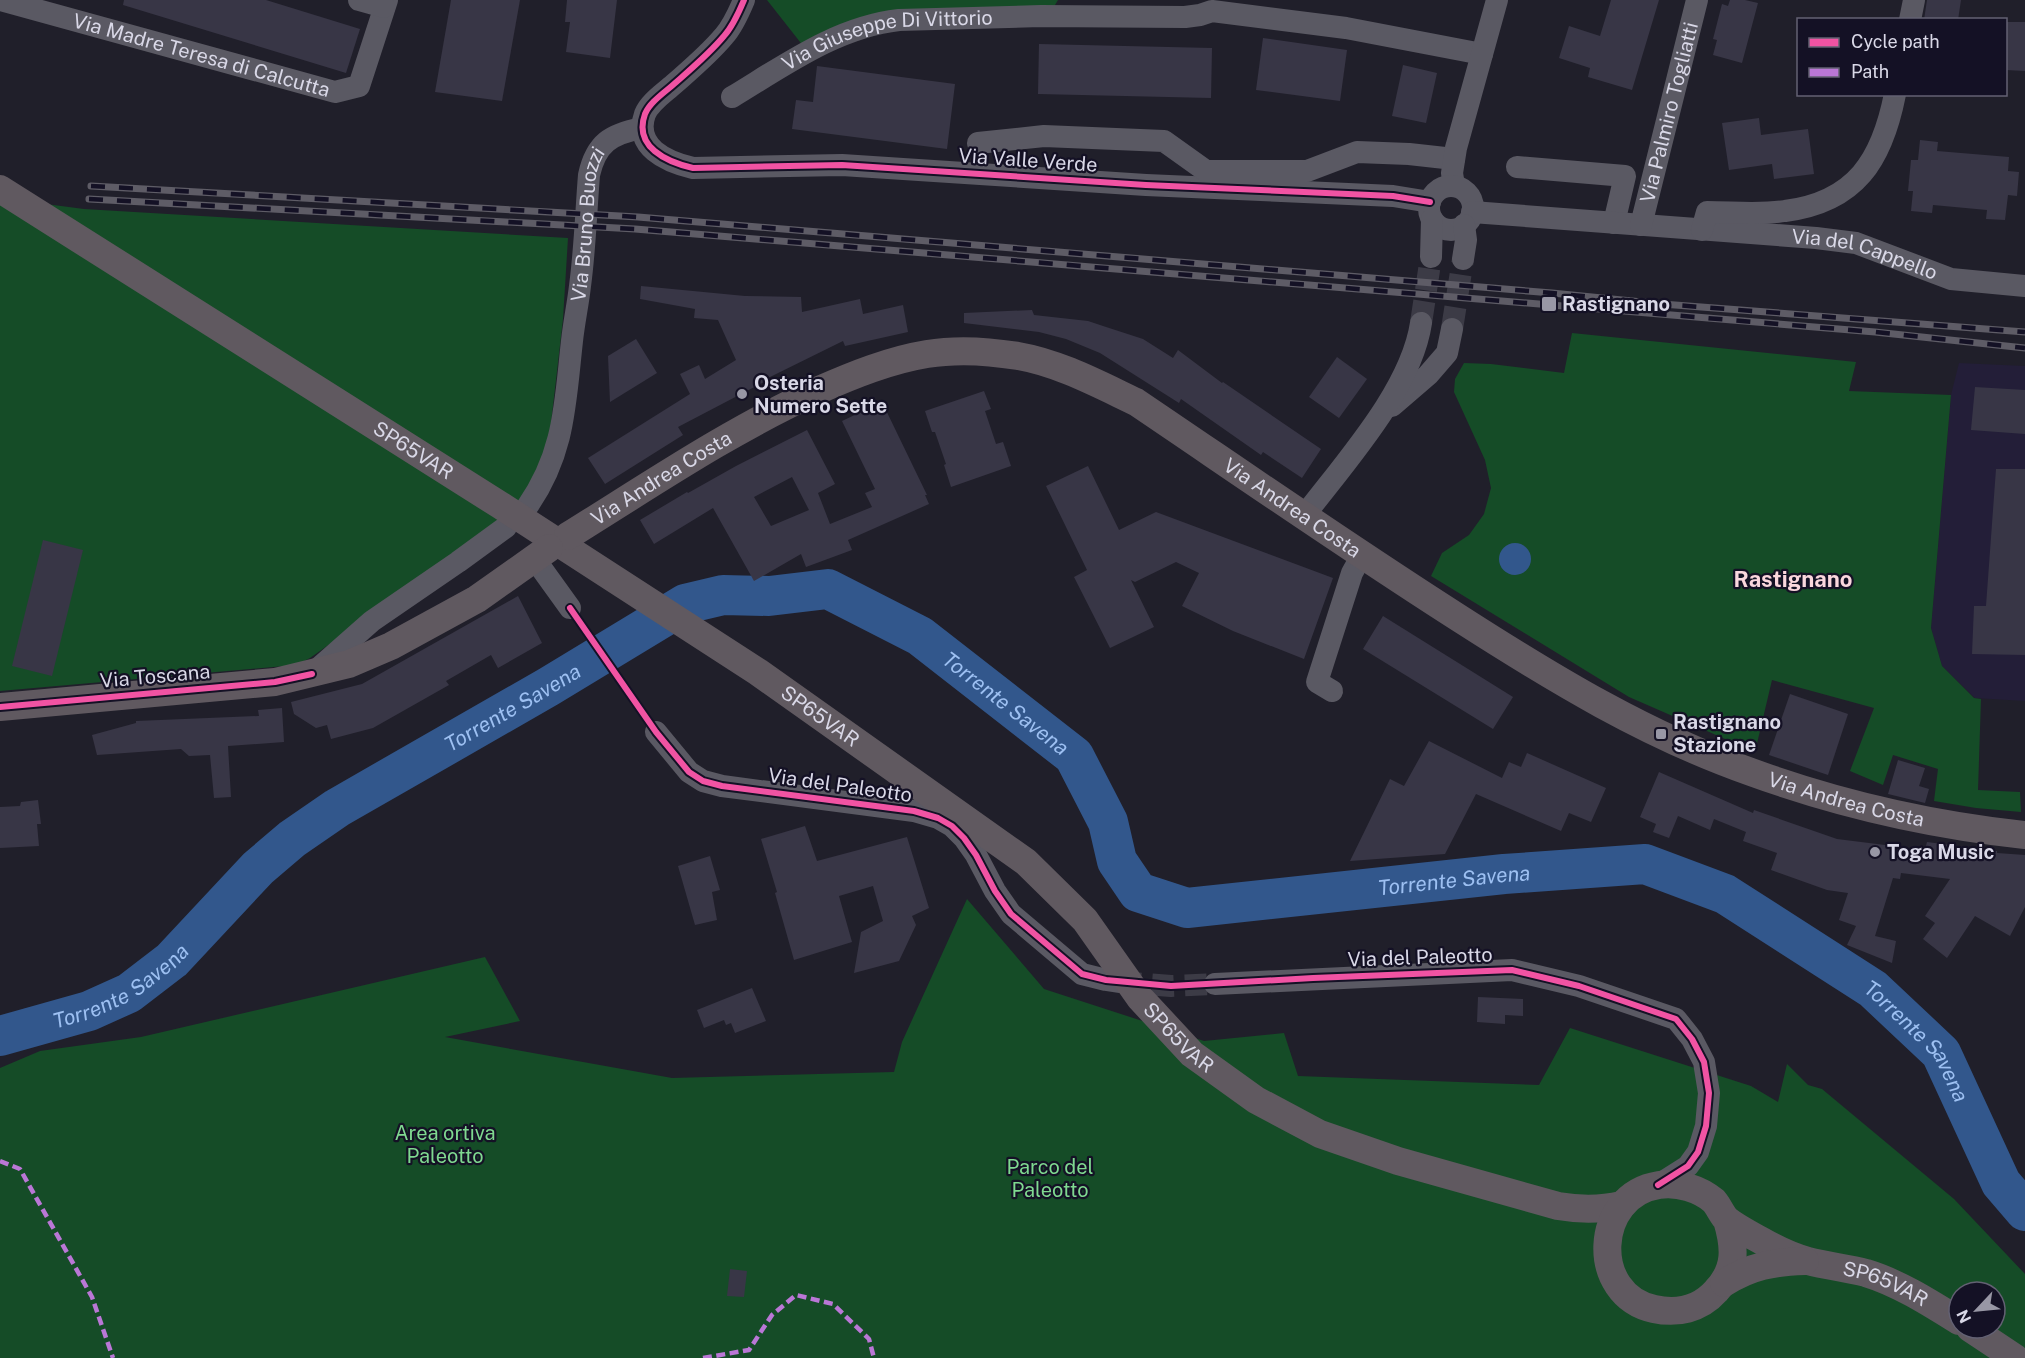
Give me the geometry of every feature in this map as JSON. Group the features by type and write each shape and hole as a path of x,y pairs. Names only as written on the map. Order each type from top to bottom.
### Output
{"main road":[{"name":"SP65VAR","path":"0,189 758,672 1026,862 1085,920 1140,998 1192,1053 1256,1100 1320,1134 1398,1161 1558,1206"},
{"name":"Via Andrea Costa","path":"550,547 685,462 755,422 841,381 888,364 926,354 956,351 1019,356 1055,367 1136,402 1362,555 1511,651 1598,703 1710,756 1792,786 1938,822 2025,835"},
{"name":"Via Toscana","path":"0,707 275,682 349,664 391,646 477,599 550,547"},
{"path":"1607,1258 1607,1236 1622,1205 1643,1190 1658,1185 1675,1184 1696,1190 1765,1243 1807,1261"},
{"path":"1558,1206 1582,1210 1622,1205"},
{"path":"1558,1206 1587,1229 1607,1258 1614,1279 1628,1296 1647,1308 1668,1312 1690,1309 1709,1299 1724,1283 1741,1272 1780,1262 1807,1261"},
{"path":"1721,1211 1734,1241 1732,1263 1724,1283"},
{"name":"SP65VAR","path":"1807,1261 1868,1274 1909,1291 1947,1314"},
{"path":"1988,1340 2015,1358"}],"street":[{"name":"Via Madre Teresa di Calcutta","path":"1,0 335,92 359,86 385,4 359,0"},
{"path":"642,128 645,113 656,100 726,35 744,0"},
{"path":"1454,186 1454,159 1497,0"},
{"name":"Via Palmiro Togliatti","path":"1641,225 1697,0"},
{"path":"1910,18 1914,0"},
{"name":"Via Giuseppe Di Vittorio","path":"732,97 793,60 846,32 876,23 899,20 1041,16 1185,16 1200,15 1215,6 1346,27 1482,54"},
{"name":"Via del Cappello","path":"1702,230 1707,212 1785,212 1837,195 1868,169 1891,112 1895,96"},
{"name":"Via Bruno Buozzi","path":"312,674 372,621 459,562 511,513 538,492 552,465 564,418 581,284 592,162 602,146 618,134 642,128"},
{"name":"Via Valle Verde","path":"642,128 646,141 657,154 679,165 693,168 842,165 1146,186 1393,196 1431,210 1437,224 1450,230 1468,219"},
{"path":"978,143 1044,136 1164,141 1206,171 1307,171 1357,152 1454,159"},
{"path":"1517,167 1625,176 1614,223"},
{"path":"1431,257 1432,196 1442,188 1454,186 1466,193 1472,205 1463,259"},
{"name":"Via del Cappello","path":"1468,219 1614,223 1816,238 1856,243 1951,279 2025,286"},
{"path":"1304,516 1377,418 1405,373 1418,342 1421,323"},
{"path":"1377,418 1428,375 1447,353 1452,328"},
{"path":"550,547 570,608"},
{"path":"1332,691 1317,682 1352,573 1362,555"},
{"name":"Via del Paleotto","path":"656,732 688,772 703,781 722,786 914,811 938,818 952,826 964,838 1011,914 1082,974 1119,981"},
{"name":"Via del Paleotto","path":"1215,984 1512,970 1579,986 1676,1019 1692,1039 1704,1062 1709,1093 1706,1126 1698,1152 1688,1166 1658,1185"},
{"name":"Via del Paleotto","path":"1698,1152 1704,1181 1721,1211"}],"shaded area":[{"path":"1959,363 2025,366 2025,701 1975,698 1942,666 1931,628 1951,395"}],"green space":[{"path":"767,0 1058,0 1052,10 977,15 804,47"},
{"path":"0,198 84,209 568,238 563,319 547,458 521,509 310,658 296,665 0,691"},
{"path":"1572,333 1856,362 1849,391 1951,395 1931,628 1942,666 1974,698 1981,699 1978,790 2020,792 2021,812 1934,801 1938,769 1893,755 1883,785 1850,771 1874,708 1772,680 1755,752 1629,697 1431,576 1442,553 1469,535 1484,514 1491,488 1485,460 1454,392 1455,379 1464,363 1564,373"},
{"name":"Parco del Paleotto","path":"967,899 1044,989 1204,1041 1284,1033 1298,1076 1539,1085 1570,1028 1751,1086 1778,1102 1787,1064 1808,1085 1822,1089 1954,1199 2025,1274 2025,1358 0,1358 0,1068 40,1051 141,1037 485,957 520,1021 445,1037 672,1078 894,1072 902,1042"}],"water":[{"path":"1515,543 1527,547 1531,559 1527,571 1515,575 1503,571 1499,559 1503,547"}],"building":[{"path":"124,0 266,0 360,29 346,73 123,5"},
{"path":"451,0 520,0 502,101 435,92"},
{"path":"567,0 617,0 610,58 566,52 570,22 565,22"},
{"path":"1611,0 1659,0 1632,90 1588,77 1590,68 1559,58 1569,26 1600,36"},
{"path":"1730,0 1758,3 1742,63 1713,55 1717,40 1713,39 1722,4 1728,6"},
{"path":"1927,0 1961,0 1958,18 1924,18"},
{"path":"2007,22 2025,22 2025,71 2007,70"},
{"path":"1263,38 1347,50 1340,101 1256,90"},
{"path":"1039,44 1212,48 1211,98 1038,94"},
{"path":"1403,65 1437,73 1426,123 1392,116"},
{"path":"817,66 955,84 947,149 792,129 796,100 813,102"},
{"path":"1759,118 1761,135 1808,129 1814,174 1774,179 1772,164 1729,170 1722,123"},
{"path":"1920,140 1938,142 1937,151 2009,157 2008,171 2019,172 2017,196 2008,195 2005,220 1986,219 1987,210 1933,205 1932,213 1911,211 1913,191 1908,191 1911,160 1918,160"},
{"path":"641,286 745,296 801,297 802,312 860,299 863,314 903,305 908,332 845,346 843,341 768,378 678,427 683,435 605,484 588,458 690,394 680,374 699,365 705,379 736,360 718,320 694,318 695,309 640,299"},
{"path":"1032,310 1034,315 1088,321 1143,339 1173,358 1178,350 1222,383 1321,449 1302,478 1263,452 1261,455 1181,399 1179,403 1100,353 1066,339 1039,332 964,323 964,313"},
{"path":"636,339 657,373 610,402 608,356"},
{"path":"1337,357 1367,379 1339,418 1309,397"},
{"path":"1975,387 2025,390 2025,434 1971,430"},
{"path":"984,391 991,409 985,411 996,444 1003,442 1011,466 951,487 944,465 946,464 925,411"},
{"path":"882,402 927,495 925,495 929,504 848,540 852,550 806,567 801,554 754,581 713,508 654,544 640,520 687,492 807,430 835,484 818,493 830,524 872,507 865,493 875,489 842,421","holes":["792,477 809,510 771,526 754,497"]},
{"path":"1088,466 1119,530 1156,512 1333,578 1304,659 1233,631 1182,606 1199,573 1176,562 1135,582 1131,580 1154,627 1110,648 1074,577 1087,570 1046,486"},
{"path":"1996,469 2025,469 2025,655 1972,654 1974,606 1986,606"},
{"path":"43,540 83,550 52,676 12,666"},
{"path":"518,596 542,643 498,668 491,655 446,681 449,685 373,728 331,739 327,725 316,728 294,714 291,702 362,684"},
{"path":"1383,616 1513,697 1493,729 1363,649"},
{"path":"1790,694 1848,714 1828,775 1769,755"},
{"path":"282,708 284,742 228,746 231,797 214,798 210,755 189,756 181,749 97,755 92,735 136,723 136,721 259,716 258,710"},
{"path":"1429,741 1502,778 1509,762 1521,767 1527,753 1606,788 1591,822 1569,813 1561,831 1476,794 1445,854 1350,861 1390,779 1404,786"},
{"path":"1898,760 1925,768 1919,786 1929,789 1925,803 1888,794"},
{"path":"1659,772 1753,813 1754,810 1837,839 1925,850 1927,842 2025,855 2025,907 2010,936 1975,916 1947,958 1923,939 1935,923 1925,916 1950,879 1901,873 1900,879 1893,878 1875,936 1896,941 1892,963 1847,945 1856,926 1839,920 1848,893 1827,890 1771,870 1777,853 1743,841 1746,832 1714,819 1710,830 1678,816 1669,838 1653,832 1656,824 1640,817"},
{"path":"38,800 41,824 37,824 39,846 0,848 0,807 20,806 21,802"},
{"path":"805,826 817,861 907,837 929,908 912,916 916,925 899,961 854,973 861,932 883,921 873,886 839,896 852,942 794,960 761,839"},
{"path":"710,856 720,890 712,892 717,920 695,925 678,866"},
{"path":"752,988 766,1021 735,1033 731,1023 726,1025 724,1020 704,1028 697,1010"},
{"path":"1478,997 1523,999 1523,1016 1505,1015 1505,1024 1477,1022"},
{"path":"730,1269 747,1271 744,1297 727,1296"}],"waterway":[{"name":"Torrente Savena","path":"0,1036 89,1011 129,993 172,960 258,868 292,839 337,808 548,687 685,604 723,595 769,596 828,589 920,636 1074,756 1108,822 1117,861 1138,892 1187,908 1504,874 1645,864 1725,894 1873,989 1941,1053 2001,1183 2025,1211"}],"tunnel":[{"path":"1421,323 1431,257"},
{"path":"1452,329 1463,259"},
{"path":"1119,982 1171,986 1215,984"}],"railway":[{"path":"91,186 638,217 1662,304 2025,332"},
{"path":"89,199 635,229 1875,332 2025,348"}],"marked path":[{"path":"0,1161 20,1169 92,1297 113,1358"},
{"path":"703,1358 749,1350 772,1315 796,1295 833,1304 869,1339 874,1358"}],"cycle path":[{"path":"744,0 724,36 654,102 645,114 643,126 648,144 673,162 693,168 842,165 1146,185 1393,196 1430,202"},
{"path":"570,608 656,732 689,772 703,781 722,786 914,811 938,818 952,826 964,838 1011,914 1082,974 1106,980 1171,986 1512,970 1579,986 1676,1019 1692,1039 1704,1062 1709,1093 1706,1126 1698,1152 1688,1166 1658,1185"},
{"path":"0,707 275,682 312,674"}],"place":[{"name":"Rastignano","path":"1549,304"},
{"name":"Osteria Numero Sette","path":"742,394"},
{"name":"Rastignano Stazione","path":"1661,734"},
{"name":"Toga Music","path":"1875,852"}],"district":[{"name":"Rastignano","path":"1793,579"}],"park label":[{"name":"Area ortiva Paleotto","path":"445,1144"}]}
